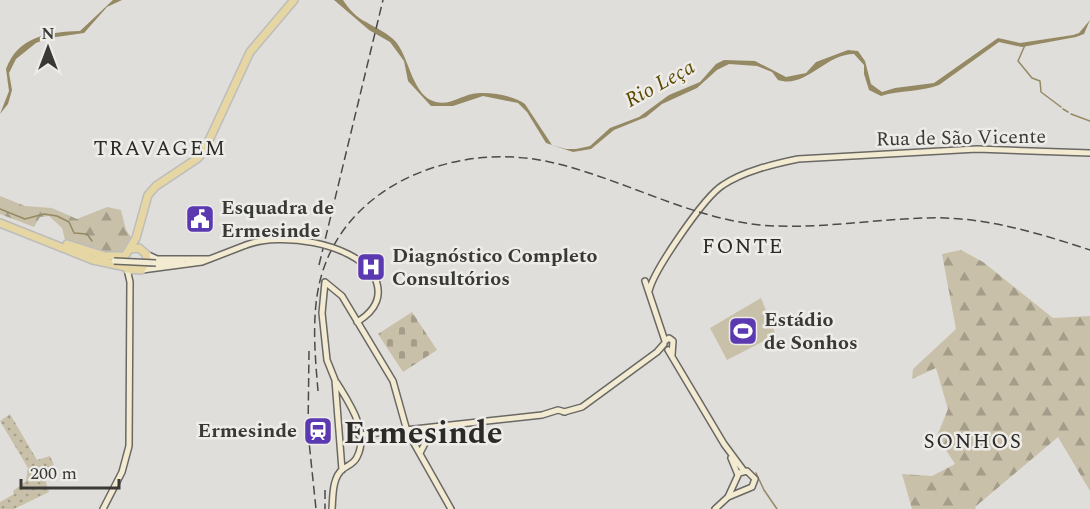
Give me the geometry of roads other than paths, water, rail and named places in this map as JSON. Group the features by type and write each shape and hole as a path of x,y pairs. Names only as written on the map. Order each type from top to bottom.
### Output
{"main road":[{"path":"70,247 115,258 124,256 136,238 148,195 156,186 198,158 204,151 249,52 294,0"},
{"name":"Rua de São Vicente","path":"667,343 649,291 649,280 705,203 722,185 779,163 798,159 977,149 1090,153"},
{"path":"0,218 31,233"},
{"path":"0,223 114,261 156,263 210,259"},
{"path":"136,238 139,248 157,259 210,259"},
{"path":"70,247 99,262 138,271 187,265 246,245 276,238 307,241 355,258 372,274 380,288 377,302 370,313 357,322"},
{"path":"130,249 139,248"},
{"path":"130,282 146,265 146,254"},
{"path":"103,509 112,493 129,446 130,282 124,256"},
{"path":"342,470 339,393 327,360 322,313 326,282 341,294 393,381 407,431 451,509"},
{"path":"359,435 565,412 582,407 667,343 673,359 729,453 738,475 728,497"},
{"path":"332,509 335,482 342,470 357,458 360,448 353,409 339,393"},
{"path":"420,453 433,427"},
{"path":"715,509 728,497 752,487 755,479 750,472 744,471 729,453"},
{"path":"738,475 744,471"},
{"path":"736,482 743,490"}],"waterway":[{"path":"1025,45 1018,61 1032,78 1040,81 1041,92 1061,107"},
{"path":"1063,109 1068,112"},
{"path":"1071,114 1090,121"},
{"path":"0,209 25,219 44,214 57,216 69,222 74,233 87,234 92,241"},
{"path":"756,473 777,509"}],"railway":[{"path":"319,265 383,0"},
{"path":"318,391 316,305 321,277 334,244 354,217 380,194 409,177 442,165 476,158 511,157 545,161 599,176 678,205 732,221 760,225 802,226 948,218 1010,227 1090,250"},
{"path":"309,351 308,432 316,509"},
{"path":"325,490 325,509"}],"place":[{"name":"Esquadra de Ermesinde","path":"200,219"},
{"name":"Diagnóstico Completo Consultórios","path":"371,267"},
{"name":"Estádio de Sonhos","path":"743,331"},
{"name":"Ermesinde","path":"318,431"}],"district":[{"name":"TRAVAGEM","path":"160,149"},
{"name":"FONTE","path":"743,247"},
{"name":"Ermesinde","path":"423,433"},
{"name":"SONHOS","path":"973,442"}],"water label":[{"name":"Rio Leça","path":"660,84"}]}
